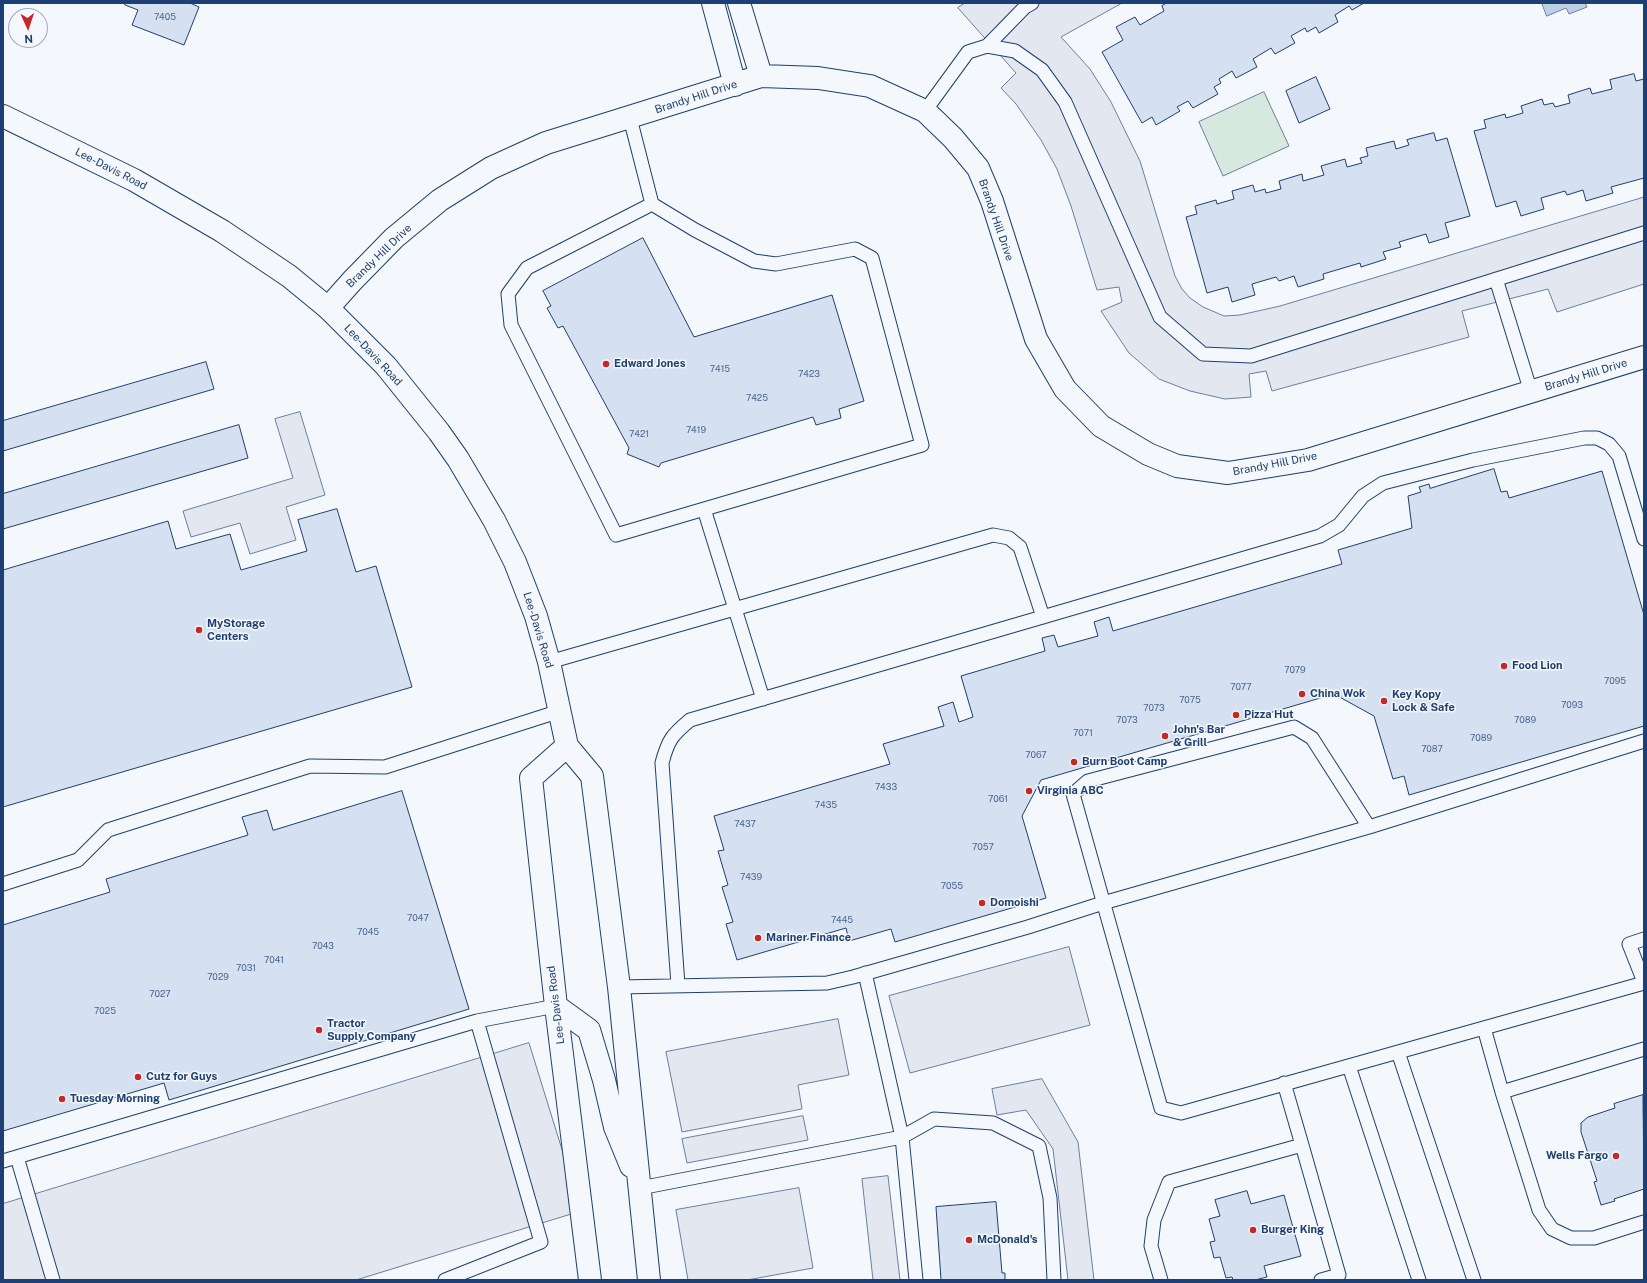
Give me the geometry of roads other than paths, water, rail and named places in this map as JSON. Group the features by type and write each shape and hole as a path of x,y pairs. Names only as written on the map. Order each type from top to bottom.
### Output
{"main road":[{"path":"713,3 735,85"},
{"path":"739,3 761,76"},
{"name":"Brandy Hill Drive","path":"328,308 394,238 440,200 491,168 546,143 761,76 818,78 870,86 926,111 953,138 978,168 992,201 1036,339 1065,390 1101,426 1148,454 1177,466 1228,473 1308,460 1644,357"},
{"name":"Lee-Davis Road","path":"3,116 134,180 222,231 289,276 328,308 386,366 458,459 494,520 515,562 536,616 549,662 567,746 592,776 619,987 649,1280"},
{"name":"Lee-Davis Road","path":"567,746 531,778 556,1006 590,1280"},
{"path":"556,1006 589,1030 604,1080 615,1127 640,1188"}],"lane":[{"path":"987,46 1025,7 1032,3"},
{"path":"926,111 968,52 987,46 1015,50 1042,70 1065,102 1160,317 1203,354 1251,356 1644,233"},
{"path":"630,118 652,204 695,230 754,261 776,264 855,249 872,258 922,445 616,535 511,324 508,294 527,268 652,204"},
{"path":"1496,279 1532,392"},
{"path":"678,985 662,763 667,745 676,732 690,720 1320,536 1339,525 1363,496 1383,483 1472,460 1584,438 1597,438 1609,444 1619,456 1644,539"},
{"path":"704,509 763,699"},
{"path":"549,662 993,535 1010,538 1020,547 1043,617"},
{"path":"3,884 78,860 108,830 310,766 386,767 560,711"},
{"path":"1369,828 1312,738 1294,727 1088,781 1073,794 1161,1108 1181,1113 1644,983 1629,944 1644,939"},
{"path":"619,987 827,983 1028,927 1103,902 1369,828 1644,742"},
{"path":"865,973 902,1137 916,1280"},
{"path":"3,1161 477,1021 556,1006"},
{"path":"445,1280 475,1274 540,1242 477,1021"},
{"path":"1484,1028 1502,1092 1539,1210 1552,1228 1571,1238 1594,1238 1644,1222"},
{"path":"1502,1092 1644,1049"},
{"path":"1398,1052 1474,1280"},
{"path":"1349,1066 1419,1280"},
{"path":"1284,1084 1339,1275 1321,1280"},
{"path":"640,1188 902,1137 934,1119 993,1123 1039,1146 1050,1198 1054,1280"},
{"path":"1161,1280 1151,1246 1154,1220 1169,1182 1302,1145"},
{"path":"17,1157 53,1280"}],"water":[{"path":"1542,3 1585,3 1587,7 1569,14 1566,8 1547,16"}],"place":[{"name":"Edward Jones","path":"606,364"},
{"name":"MyStorage Centers","path":"199,630"},
{"name":"Food Lion","path":"1504,666"},
{"name":"China Wok","path":"1302,694"},
{"name":"Key Kopy Lock & Safe","path":"1384,701"},
{"name":"Pizza Hut","path":"1236,715"},
{"name":"John's Bar & Grill","path":"1165,736"},
{"name":"Burn Boot Camp","path":"1074,762"},
{"name":"Virginia ABC","path":"1029,791"},
{"name":"Domoishi","path":"982,903"},
{"name":"Mariner Finance","path":"758,938"},
{"name":"Tractor Supply Company","path":"319,1030"},
{"name":"Cutz for Guys","path":"138,1077"},
{"name":"Tuesday Morning","path":"62,1099"},
{"name":"Wells Fargo","path":"1616,1156"},
{"name":"Burger King","path":"1253,1230"},
{"name":"McDonald's","path":"969,1240"}]}
